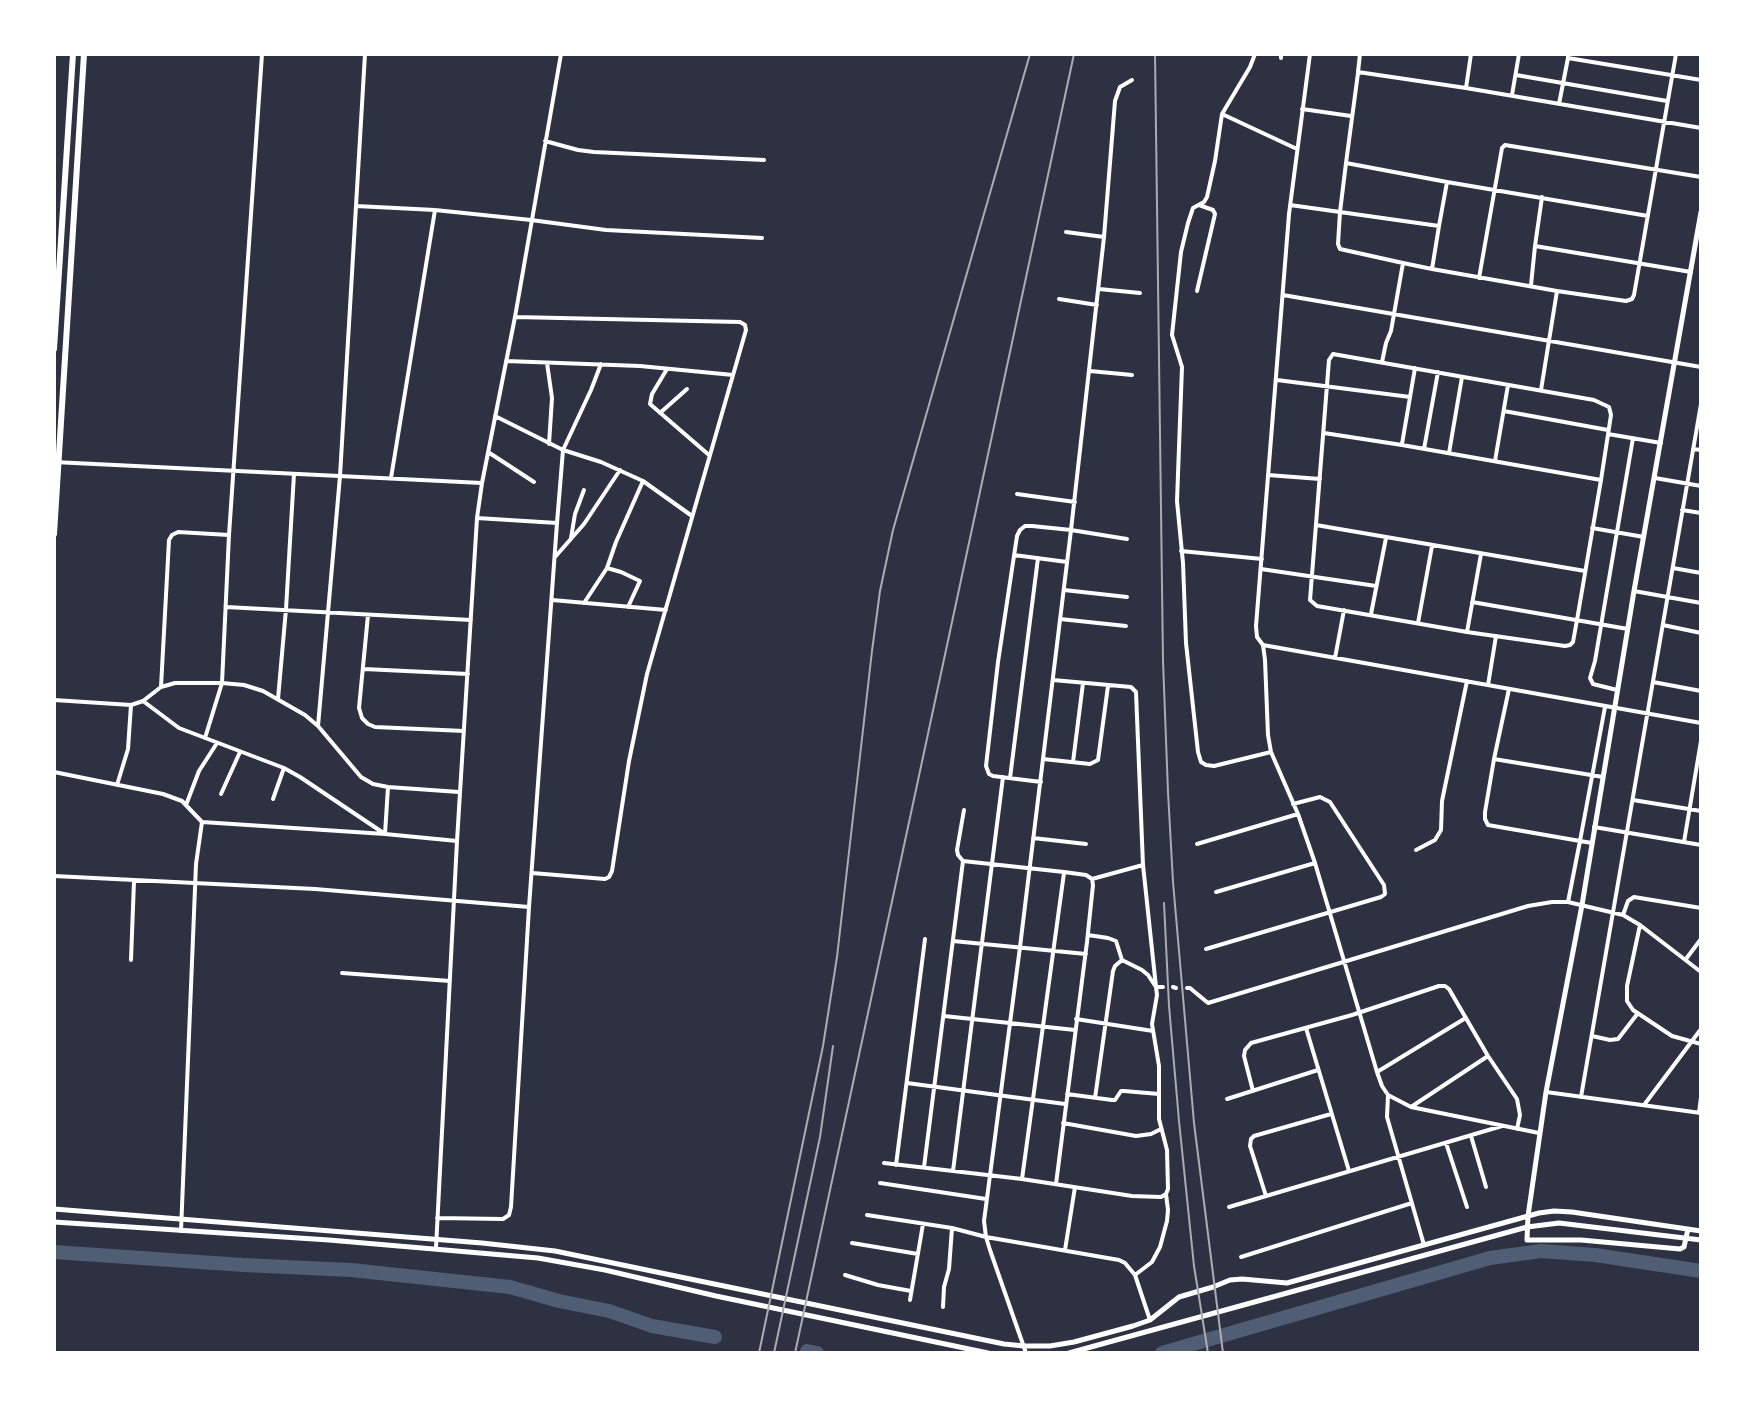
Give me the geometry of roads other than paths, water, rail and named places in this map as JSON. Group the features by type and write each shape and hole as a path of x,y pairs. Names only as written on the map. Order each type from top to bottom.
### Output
{"main road":[{"path":"54,349 73,54"},
{"path":"54,534 56,462 84,54"},
{"path":"55,338 66,338"}],"street":[{"path":"205,738 222,683 233,470 262,54"},
{"path":"318,726 340,476 365,54"},
{"path":"436,1248 477,518 561,54"},
{"path":"1255,54 1222,114 1209,190 1204,202 1190,212 1181,252 1172,335 1182,367 1177,501 1186,643 1198,752 1201,762 1214,766 1271,752"},
{"path":"1310,54 1290,205 1256,626 1257,637 1263,645 1271,752 1315,863 1377,1072 1388,1095 1411,1107 1540,1133"},
{"path":"1360,54 1340,212 1340,249 1479,278 1626,301 1634,295 1676,54"},
{"path":"1466,88 1471,54"},
{"path":"1512,95 1519,54"},
{"path":"1559,104 1568,56 1701,80"},
{"path":"1358,72 1701,128"},
{"path":"1516,75 1668,101"},
{"path":"1025,1350 986,1237 984,1221 1075,502 1099,289 1115,101 1120,87 1132,80"},
{"path":"1302,109 1352,116"},
{"path":"1222,114 1297,149"},
{"path":"545,141 594,152 764,160"},
{"path":"1479,278 1505,145 1701,177"},
{"path":"1346,163 1648,216"},
{"path":"1432,269 1447,182"},
{"path":"1531,286 1542,197"},
{"path":"1197,291 1215,214 1213,210 1199,205"},
{"path":"1290,205 1439,226"},
{"path":"356,206 435,210 606,230 762,238"},
{"path":"391,478 435,210"},
{"path":"1688,1229 1684,1247 1674,1249 1581,1240 1527,1240 1546,1092 1582,905 1691,272 1698,250 1701,212"},
{"path":"1066,232 1104,237"},
{"path":"1535,246 1691,272"},
{"path":"1382,362 1403,263"},
{"path":"1099,289 1140,293"},
{"path":"1541,390 1557,291"},
{"path":"1283,295 1701,367"},
{"path":"1059,299 1097,305"},
{"path":"515,317 740,322 746,330 638,712 612,871 605,879 532,873"},
{"path":"1333,354 1382,362 1602,402 1609,407 1611,415 1601,480 1570,645 1467,632 1317,606 1310,600 1329,360 1333,354"},
{"path":"506,361 601,364 733,375"},
{"path":"547,363 552,398 549,444"},
{"path":"437,1218 503,1219 509,1215 511,1207 529,907 563,450 601,364"},
{"path":"1402,445 1415,368"},
{"path":"667,369 650,404 709,455"},
{"path":"1090,371 1132,375"},
{"path":"1424,449 1438,372"},
{"path":"1449,453 1462,377"},
{"path":"1277,380 1410,397"},
{"path":"1495,461 1508,385"},
{"path":"660,413 687,389"},
{"path":"1581,1097 1701,404"},
{"path":"1504,411 1661,443"},
{"path":"495,416 549,444 643,481 692,516"},
{"path":"1324,433 1601,480"},
{"path":"1617,690 1591,682 1591,673 1633,438"},
{"path":"1693,449 1701,450"},
{"path":"488,452 534,482"},
{"path":"56,462 482,483"},
{"path":"555,557 595,509 620,470"},
{"path":"278,699 294,474"},
{"path":"1268,475 1320,479"},
{"path":"1655,478 1701,486"},
{"path":"584,603 607,568 643,481"},
{"path":"571,540 575,514 584,490"},
{"path":"1017,494 1075,502"},
{"path":"1682,510 1701,513"},
{"path":"477,518 557,523"},
{"path":"1316,525 1585,571"},
{"path":"1041,782 989,774 986,766 1017,536 1025,526 1127,539"},
{"path":"1592,528 1644,537"},
{"path":"161,687 169,540 178,532 229,535"},
{"path":"1371,614 1386,538"},
{"path":"1418,623 1432,546"},
{"path":"1181,551 1262,559"},
{"path":"1467,632 1481,554"},
{"path":"1013,555 1067,562"},
{"path":"1010,778 1038,558"},
{"path":"607,568 640,581 628,607"},
{"path":"1673,568 1701,573"},
{"path":"1261,569 1376,586"},
{"path":"1064,590 1127,597"},
{"path":"1634,591 1701,603"},
{"path":"552,600 666,610"},
{"path":"1472,602 1628,629"},
{"path":"226,607 471,620"},
{"path":"1335,658 1344,610"},
{"path":"368,614 359,708 362,718 375,727 464,731"},
{"path":"1060,619 1126,626"},
{"path":"1663,625 1701,633"},
{"path":"1488,685 1496,636"},
{"path":"1263,645 1701,723"},
{"path":"364,669 468,674"},
{"path":"1053,680 1131,687 1136,692 1143,865 1156,987 1153,1031 1159,1066 1161,1129 1167,1150 1168,1210 1156,1256 1135,1275"},
{"path":"1416,850 1435,840 1441,830 1442,801 1467,681"},
{"path":"1653,682 1701,691"},
{"path":"54,700 131,705 143,701 161,687 175,683 244,685 263,691 305,715 361,777 373,784 460,792"},
{"path":"1073,762 1083,683"},
{"path":"1043,759 1090,764 1098,760 1108,686"},
{"path":"1509,689 1485,812 1488,825 1592,843"},
{"path":"143,701 179,728 284,768 385,834"},
{"path":"117,785 128,749 131,705"},
{"path":"1568,902 1605,707"},
{"path":"1684,842 1701,741"},
{"path":"186,805 199,771 217,743"},
{"path":"221,794 240,752"},
{"path":"1494,759 1603,777"},
{"path":"273,799 284,768"},
{"path":"54,772 163,794 182,801 202,822 457,841"},
{"path":"953,1171 1003,777"},
{"path":"385,834 388,787"},
{"path":"1206,949 1385,894 1384,885 1330,802 1320,797 1293,804"},
{"path":"1633,800 1701,811"},
{"path":"964,810 957,850 963,861 1086,875 1092,879 1086,954 1056,1184"},
{"path":"1197,844 1298,814"},
{"path":"181,1231 197,846 202,822"},
{"path":"1594,827 1701,845"},
{"path":"1033,838 1086,844"},
{"path":"924,1167 963,861"},
{"path":"1216,892 1315,863"},
{"path":"1092,879 1143,865"},
{"path":"1022,1179 1064,872"},
{"path":"54,876 315,889 529,907"},
{"path":"131,960 134,881"},
{"path":"1623,915 1628,901 1634,897 1701,908"},
{"path":"1187,988 1208,1003 1528,906 1552,902 1568,902 1623,915 1701,972"},
{"path":"1640,925 1627,986 1627,1001 1638,1013 1672,1036 1701,1044"},
{"path":"1088,935 1116,941 1122,960 1142,970 1156,987"},
{"path":"896,1165 925,939"},
{"path":"1686,959 1701,939"},
{"path":"953,941 1086,954"},
{"path":"1095,1098 1113,971 1122,960"},
{"path":"342,973 450,981"},
{"path":"1253,1091 1244,1056 1251,1043 1445,986 1517,1099 1520,1115 1517,1129"},
{"path":"1156,987 1163,987"},
{"path":"1592,1036 1618,1039 1638,1013"},
{"path":"944,1016 1075,1030"},
{"path":"1377,1072 1464,1018"},
{"path":"1076,1019 1153,1031"},
{"path":"1306,1028 1349,1171"},
{"path":"1644,1105 1701,1029"},
{"path":"1411,1107 1488,1056"},
{"path":"1227,1099 1318,1070"},
{"path":"907,1083 1065,1104"},
{"path":"1067,1094 1115,1100 1124,1091 1159,1094"},
{"path":"1546,1092 1700,1113 1701,1097"},
{"path":"1388,1095 1387,1117 1424,1245"},
{"path":"1266,1196 1250,1146 1251,1139 1331,1114"},
{"path":"1063,1123 1136,1136 1161,1129"},
{"path":"1229,1207 1502,1126"},
{"path":"1471,1136 1486,1187"},
{"path":"1446,1143 1467,1207"},
{"path":"884,1163 1132,1196 1161,1197 1166,1194"},
{"path":"880,1183 986,1199"},
{"path":"1065,1250 1075,1187"},
{"path":"1241,1257 1412,1203"},
{"path":"54,1209 555,1251 1025,1350 1074,1342 1133,1326 1150,1320 1179,1297 1230,1280 1287,1283 1554,1211 1701,1231"},
{"path":"867,1215 1119,1260 1135,1275 1150,1320"},
{"path":"54,1222 436,1248 565,1262 988,1353"},
{"path":"1069,1353 1527,1227 1559,1223 1701,1240"},
{"path":"910,1300 923,1224"},
{"path":"943,1307 952,1228"},
{"path":"852,1243 918,1254"},
{"path":"845,1275 911,1291"}],"waterway":[{"path":"1162,1353 1490,1258 1541,1251 1595,1255 1701,1271"},
{"path":"54,1252 351,1270 510,1287 609,1311 652,1326 715,1337"},
{"path":"807,1351 817,1353"}],"railway":[{"path":"759,1353 823,1046 837,957 880,591 893,530 1030,54"},
{"path":"795,1353 1074,54"},
{"path":"1155,54 1163,661 1168,792 1194,1123 1223,1353"},
{"path":"1164,903 1179,1121 1194,1266 1208,1353"},
{"path":"774,1353 820,1137 833,1046"}]}
